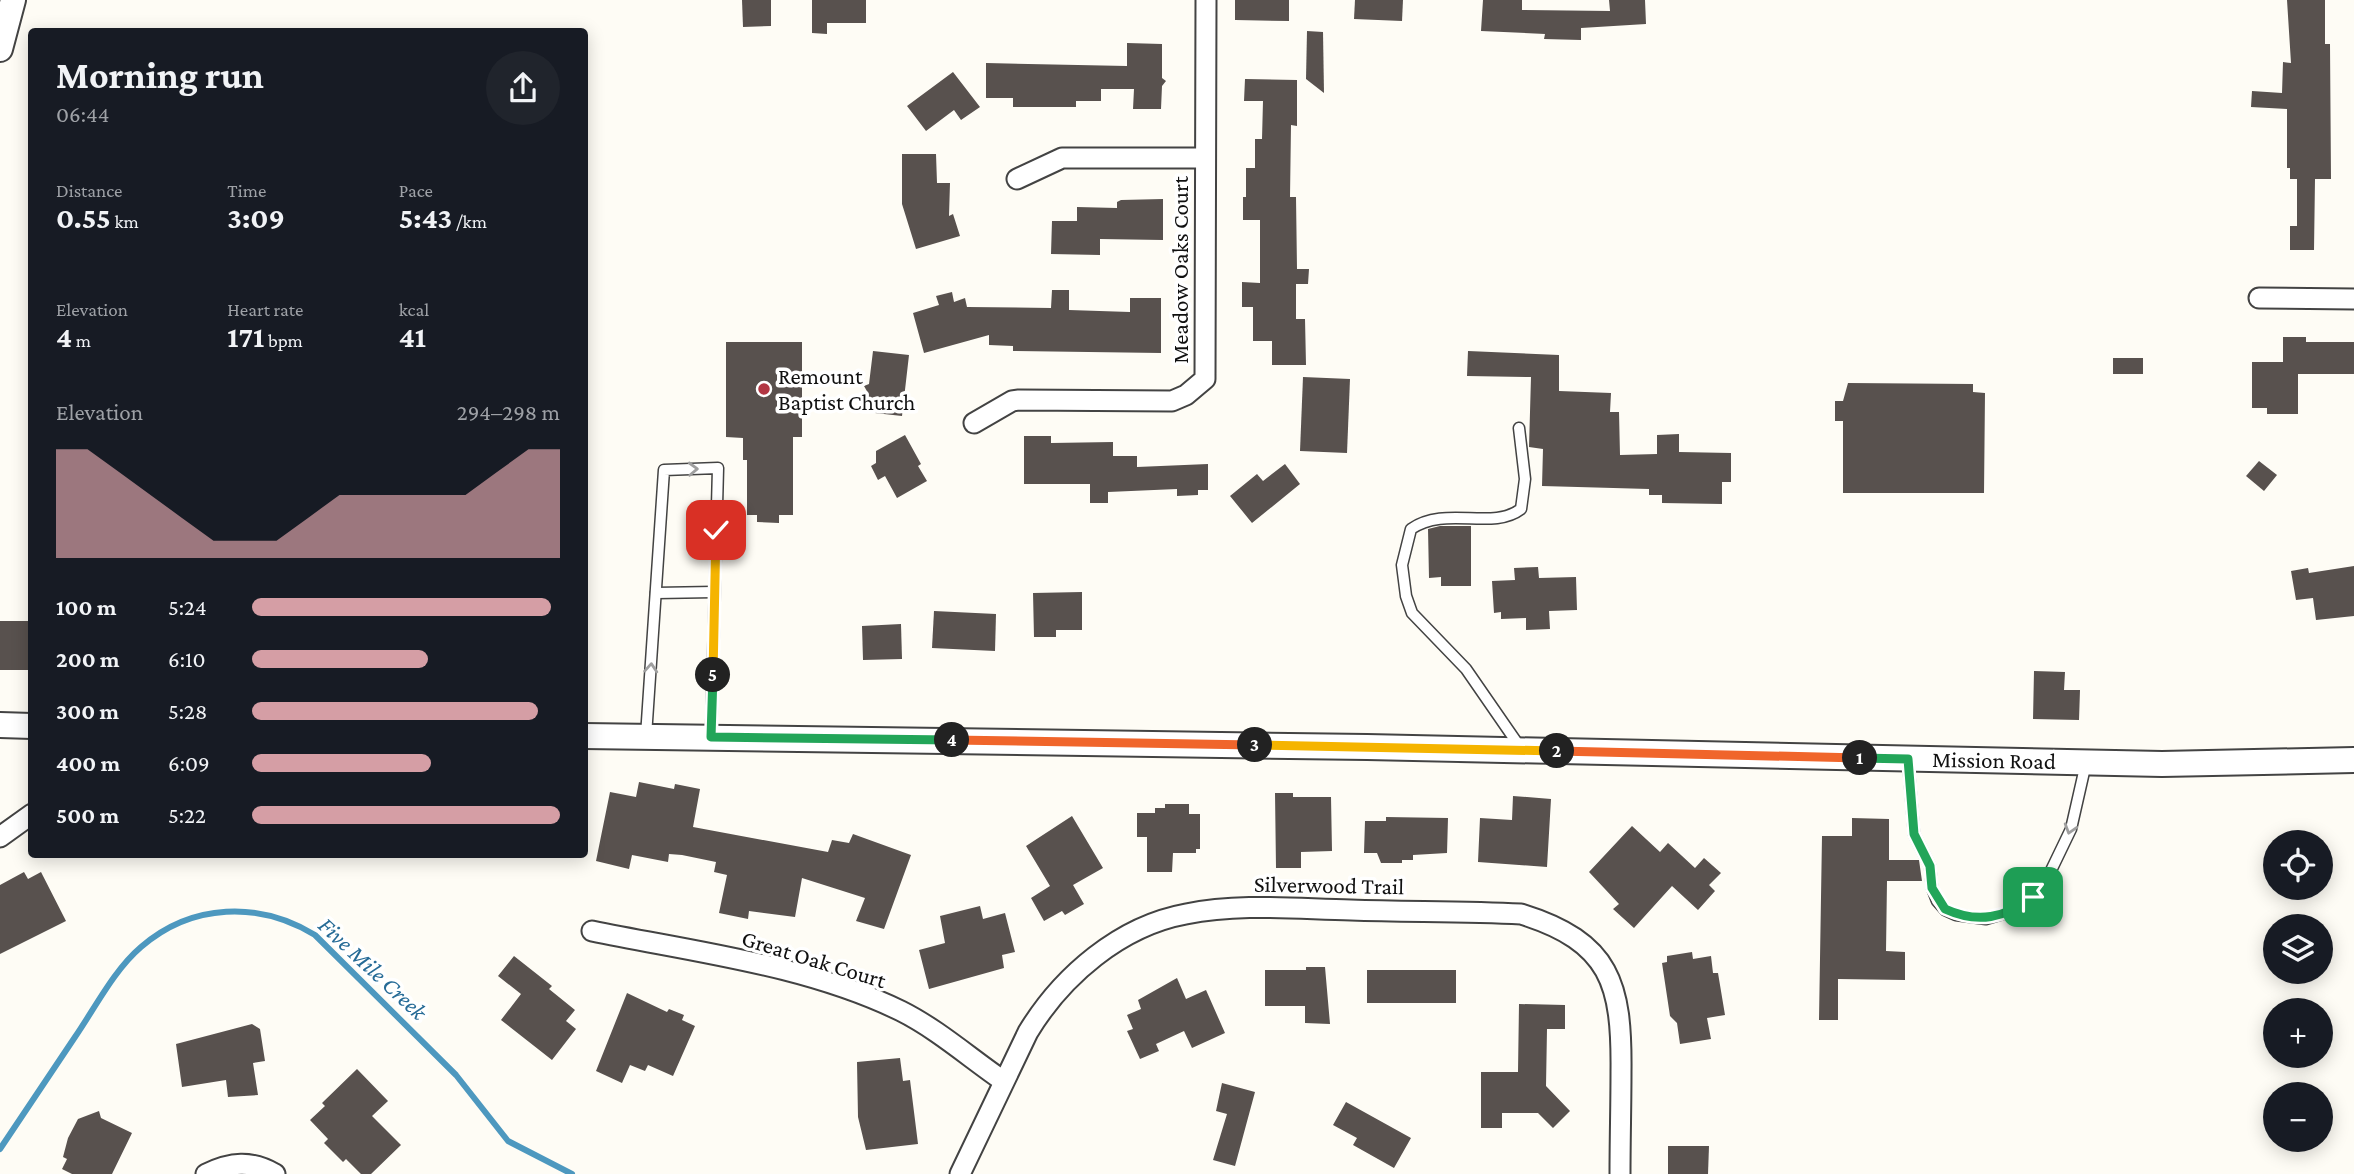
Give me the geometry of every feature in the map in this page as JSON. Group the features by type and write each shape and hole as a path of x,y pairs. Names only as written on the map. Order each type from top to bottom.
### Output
{"street":[{"path":"0,49 13,0"},
{"name":"Meadow Oaks Court","path":"974,423 1012,401 1172,401 1205,379 1206,0"},
{"path":"1017,179 1062,158 1205,158"},
{"path":"2259,298 2354,299"},
{"path":"0,725 28,726"},
{"name":"Mission Road","path":"588,736 2215,764 2354,760"},
{"path":"0,837 28,817"},
{"name":"Silverwood Trail","path":"960,1174 1002,1080 1041,1011 1076,972 1125,938 1184,914 1242,908 1521,914 1554,924 1579,939 1594,954 1609,978 1620,1010 1620,1174"},
{"name":"Great Oak Court","path":"592,931 764,966 835,986 902,1012 1002,1080"},
{"path":"206,1174 232,1164 249,1164 275,1174"}],"lane":[{"path":"1519,428 1524,479 1521,509 1505,516 1436,517 1423,521 1411,530 1402,565 1406,596 1412,613 1466,670 1522,750"},
{"path":"646,736 664,470 718,468 711,737"},
{"path":"656,593 714,592"},
{"path":"1908,759 1914,834 1930,866 1932,888 1937,901 1956,915 1986,919 2016,909 2045,883 2071,829 2086,762"}],"building":[{"path":"742,0 771,0 771,26 743,27"},
{"path":"812,0 866,0 866,23 827,23 827,34 812,33"},
{"path":"1235,0 1289,0 1289,21 1235,20"},
{"path":"1355,0 1403,0 1402,21 1354,19"},
{"path":"1483,0 1522,0 1522,10 1610,11 1609,0 1645,0 1646,24 1581,28 1581,40 1544,39 1545,34 1481,31"},
{"path":"2287,0 2325,0 2325,44 2330,44 2331,179 2315,179 2314,250 2290,250 2290,226 2297,226 2297,179 2290,179 2290,168 2287,168 2287,109 2251,107 2252,91 2282,93 2283,62 2291,63"},
{"path":"1307,31 1323,32 1324,93 1306,79"},
{"path":"1127,43 1162,44 1162,78 1166,81 1162,86 1161,109 1133,109 1134,89 1101,89 1101,101 1076,101 1076,107 1013,107 1013,98 986,98 986,63 1127,66"},
{"path":"953,72 980,107 961,120 954,110 926,131 907,106"},
{"path":"1245,79 1297,80 1297,126 1291,125 1290,197 1296,197 1297,269 1309,269 1308,284 1296,284 1296,319 1305,319 1306,365 1272,365 1272,341 1253,341 1253,307 1242,307 1242,282 1260,283 1260,220 1243,220 1243,197 1246,197 1246,168 1255,168 1255,139 1262,139 1263,101 1244,101"},
{"path":"902,154 936,154 937,183 950,183 949,216 953,214 960,236 916,249 902,204"},
{"path":"1163,199 1163,240 1100,239 1100,255 1051,254 1052,221 1077,221 1077,207 1117,208 1117,202 1121,200"},
{"path":"1052,290 1069,290 1069,310 1130,312 1130,298 1161,298 1161,353 1013,351 1013,346 989,345 989,335 924,353 913,313 939,305 936,296 952,292 954,302 965,298 967,307 1051,308"},
{"path":"2283,337 2306,337 2306,342 2354,342 2354,374 2298,374 2298,414 2267,414 2267,408 2252,408 2252,362 2283,362"},
{"name":"Remount Baptist Church","path":"726,342 802,342 802,437 793,437 793,515 779,515 779,523 757,522 757,515 747,515 747,460 743,460 743,438 726,437"},
{"path":"873,351 909,355 902,416 866,412 868,393 864,386 869,384"},
{"path":"1468,351 1559,355 1559,391 1611,393 1610,412 1619,412 1620,455 1657,454 1657,435 1679,434 1679,452 1731,453 1731,482 1722,482 1722,504 1662,503 1662,495 1649,495 1649,489 1542,486 1543,449 1529,447 1531,377 1467,376"},
{"path":"2113,358 2143,358 2143,374 2113,374"},
{"path":"1303,377 1350,379 1347,453 1300,451"},
{"path":"1848,383 1973,384 1973,392 1985,393 1984,493 1843,493 1843,421 1835,421 1835,401 1843,401"},
{"path":"905,435 927,481 897,498 885,476 878,480 871,466 876,463 876,451"},
{"path":"1024,436 1051,436 1051,443 1113,442 1113,456 1137,456 1137,467 1208,464 1208,490 1198,490 1198,495 1177,496 1177,489 1108,492 1108,503 1090,503 1090,484 1024,484"},
{"path":"2259,461 2277,475 2264,491 2246,476"},
{"path":"1285,464 1300,484 1252,523 1230,496 1257,474 1263,481"},
{"path":"1440,526 1471,526 1471,586 1441,586 1441,577 1429,578 1428,529"},
{"path":"2354,566 2354,616 2316,620 2313,598 2296,600 2291,571 2308,568 2309,573"},
{"path":"1538,567 1539,578 1576,577 1577,610 1549,611 1550,629 1526,630 1526,618 1501,619 1501,612 1494,613 1492,581 1515,580 1514,568"},
{"path":"1082,592 1082,630 1056,630 1056,637 1034,637 1033,593"},
{"path":"934,611 996,614 995,651 932,648"},
{"path":"0,621 28,621 28,670 0,670"},
{"path":"901,624 902,659 863,660 862,626"},
{"path":"2034,671 2065,672 2064,690 2080,690 2079,720 2033,719"},
{"path":"639,782 674,789 675,784 700,789 693,827 828,852 832,840 849,843 853,834 911,855 884,929 856,921 865,898 802,878 795,917 749,911 748,919 719,913 727,875 714,872 716,862 682,855 669,854 668,862 632,855 629,869 596,861 610,792 636,797"},
{"path":"1275,793 1293,793 1293,797 1331,797 1332,851 1301,852 1301,868 1276,868"},
{"path":"1513,796 1551,799 1547,867 1478,862 1480,818 1512,820"},
{"path":"1165,804 1189,804 1189,814 1200,814 1200,849 1196,849 1196,853 1173,853 1172,872 1147,872 1147,837 1137,837 1137,813 1155,813 1155,808 1165,808"},
{"path":"1072,816 1103,868 1073,885 1084,904 1065,915 1062,911 1044,921 1031,898 1050,886 1026,846"},
{"path":"1386,817 1448,818 1447,853 1413,855 1413,860 1402,860 1402,863 1381,863 1377,853 1364,853 1365,821 1386,821"},
{"path":"1852,818 1889,819 1889,860 1919,860 1922,881 1887,881 1886,951 1905,952 1905,980 1838,979 1838,1020 1819,1020 1822,836 1852,836"},
{"path":"1632,826 1660,852 1668,843 1695,868 1704,858 1721,873 1709,885 1715,891 1698,910 1672,886 1634,928 1613,909 1619,904 1589,872"},
{"path":"24,872 28,879 41,872 66,921 0,954 0,885"},
{"path":"980,906 983,919 1005,913 1015,952 1002,955 1004,968 929,989 919,950 945,943 940,916"},
{"path":"1692,952 1693,959 1711,956 1713,973 1718,973 1725,1015 1707,1018 1711,1039 1680,1044 1677,1023 1670,1016 1662,963 1667,962 1667,956"},
{"path":"514,956 552,986 549,989 575,1010 566,1021 576,1029 552,1060 501,1020 521,994 498,976"},
{"path":"1306,967 1325,967 1330,1024 1305,1023 1305,1006 1265,1006 1265,970 1306,970"},
{"path":"1367,970 1456,970 1456,1003 1367,1003"},
{"path":"1177,978 1186,999 1206,990 1225,1033 1192,1048 1184,1031 1156,1044 1159,1051 1140,1059 1127,1031 1133,1029 1127,1015 1141,1009 1138,1000"},
{"path":"627,993 667,1012 669,1009 684,1015 682,1020 695,1026 673,1076 648,1065 645,1071 630,1065 622,1083 596,1071"},
{"path":"1519,1004 1565,1005 1565,1029 1547,1029 1546,1086 1570,1111 1553,1128 1538,1113 1502,1113 1502,1128 1481,1128 1481,1072 1518,1072"},
{"path":"252,1024 260,1029 265,1061 253,1063 258,1095 228,1097 226,1080 182,1087 176,1044"},
{"path":"900,1058 903,1081 910,1080 918,1144 866,1150 858,1117 857,1062"},
{"path":"357,1069 388,1101 372,1116 401,1145 371,1174 361,1174 346,1159 343,1162 324,1143 328,1139 310,1120 325,1106 322,1103"},
{"path":"1222,1083 1255,1092 1235,1166 1213,1160 1227,1114 1216,1111"},
{"path":"1346,1102 1411,1138 1394,1168 1353,1145 1357,1138 1333,1125"},
{"path":"99,1111 101,1118 132,1133 112,1174 72,1174 62,1169 67,1159 63,1157 68,1138 78,1119"},
{"path":"1668,1146 1709,1146 1708,1174 1668,1174"}],"waterway":[{"name":"Five Mile Creek","path":"0,1149 105,990 131,956 161,932 182,922 204,915 249,912 294,924 315,935 456,1075 508,1141 572,1174"}],"place":[{"name":"Remount Baptist Church","path":"764,389"}],"route":[{"path":"716,530 711,737 1908,759 1914,834 1924,849 1930,866 1932,888 1937,901 1956,915 1986,919 2002,916 2033,897"}]}
